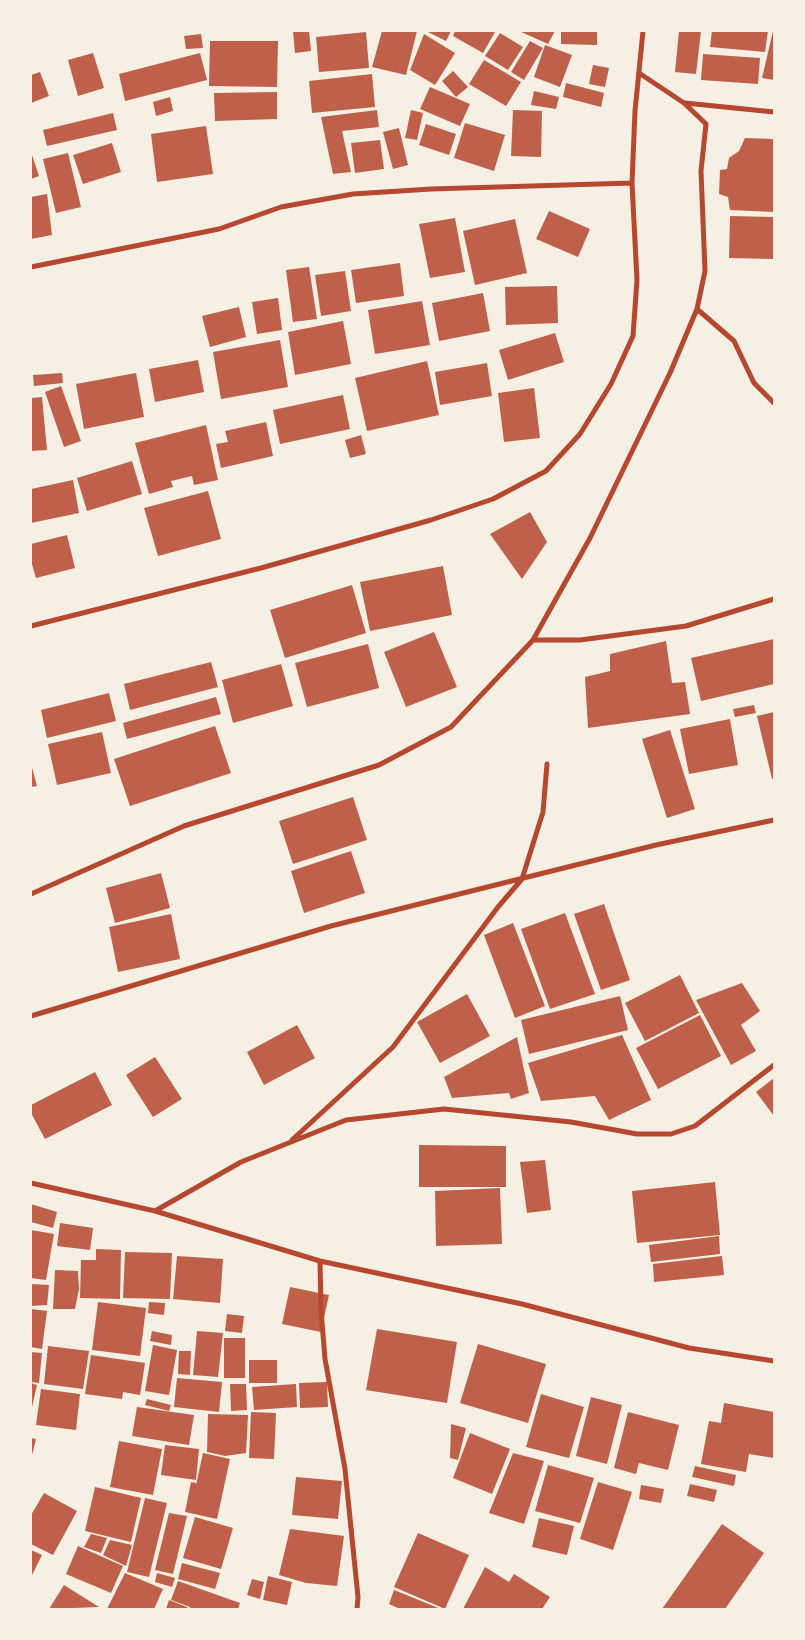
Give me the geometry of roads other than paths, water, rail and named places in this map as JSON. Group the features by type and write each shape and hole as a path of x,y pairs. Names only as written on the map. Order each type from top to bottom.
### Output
{"street":[{"path":"31,626 261,568 431,520 493,499 546,471 580,434 611,384 633,336 636,280 632,183 643,31"},
{"path":"31,894 184,826 380,765 451,727 533,640 590,538 670,373 697,309 704,271 701,171 706,124 684,102 639,73"},
{"path":"684,102 774,112"},
{"path":"31,267 219,229 281,207 353,194 431,189 632,183"},
{"path":"697,309 734,341 754,383 774,403"},
{"path":"533,640 580,640 686,626 774,599"},
{"path":"290,1142 393,1047 498,907 522,879 543,812 547,764"},
{"path":"31,1016 331,926 656,845 774,820"},
{"path":"155,1211 241,1162 346,1120 444,1109 571,1122 637,1134 671,1134 695,1126 774,1064"},
{"path":"31,1183 155,1211 320,1261 522,1304 689,1348 774,1361"},
{"path":"320,1261 325,1359 345,1469 358,1597 357,1609"}]}
